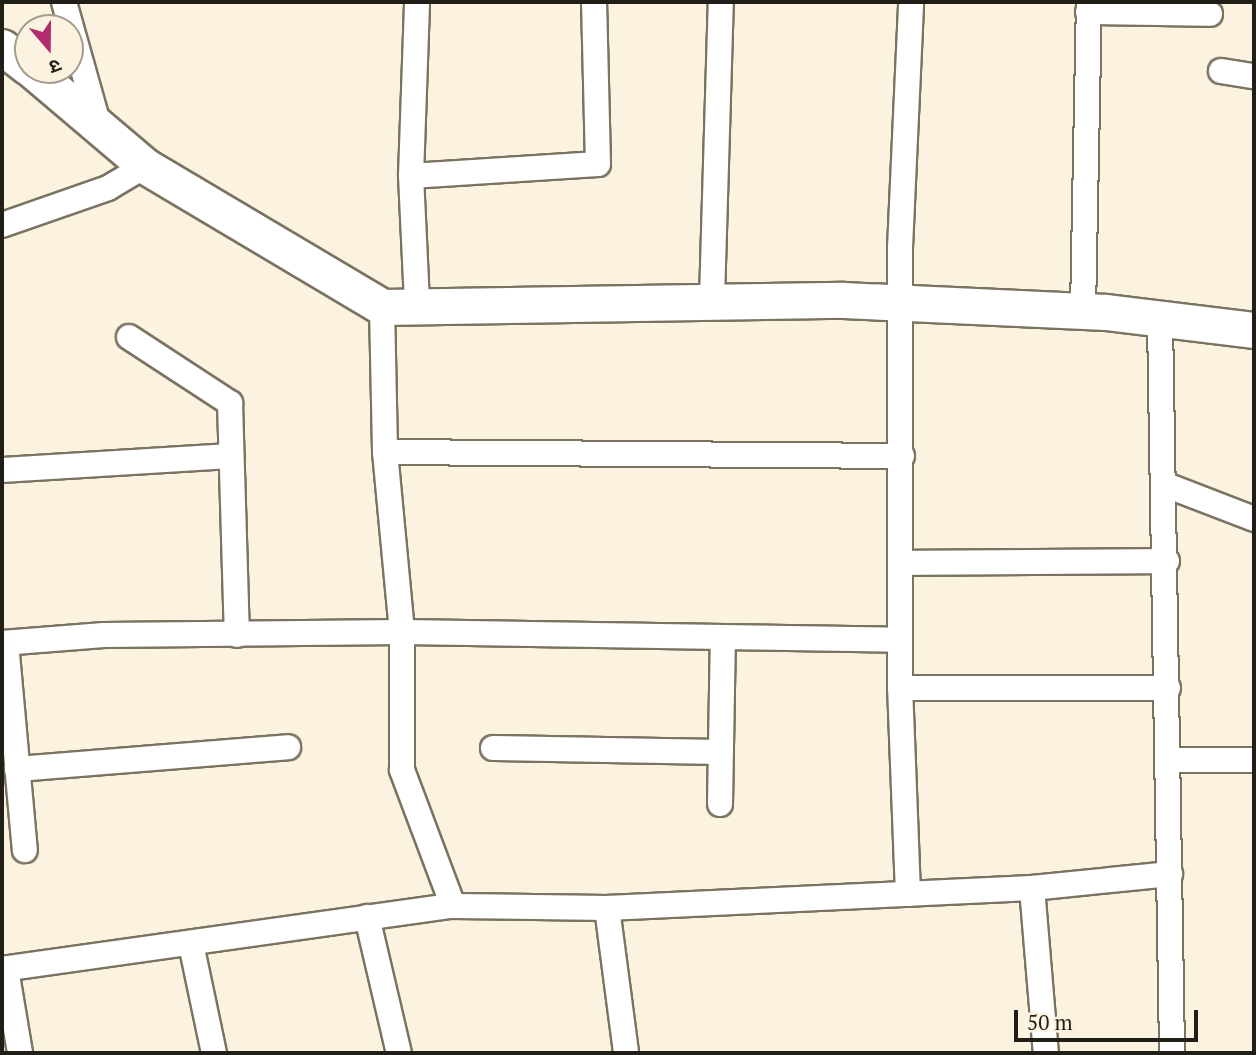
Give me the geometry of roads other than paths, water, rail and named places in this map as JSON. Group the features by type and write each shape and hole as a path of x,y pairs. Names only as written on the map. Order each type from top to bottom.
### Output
{"street":[{"path":"64,2 98,123"},
{"path":"416,303 411,176 417,2"},
{"path":"411,176 598,164 594,2"},
{"path":"712,299 721,2"},
{"path":"908,894 900,688 900,563 911,2"},
{"path":"1083,311 1089,7 1210,14"},
{"path":"13,56 98,123 145,166 382,307 416,303 712,299 903,303 1083,311 1254,330"},
{"path":"1221,71 1254,76"},
{"path":"2,225 108,188 145,166"},
{"path":"382,307 385,452 402,632 402,770 453,906"},
{"path":"1160,320 1166,485 1172,1053"},
{"path":"129,337 230,403 237,635"},
{"path":"385,452 902,456"},
{"path":"2,470 231,456"},
{"path":"1166,485 1254,519"},
{"path":"900,563 1167,561"},
{"path":"25,850 4,643 402,632 900,640"},
{"path":"720,804 723,637"},
{"path":"900,688 1168,688"},
{"path":"17,769 288,747"},
{"path":"493,748 721,752"},
{"path":"1169,760 1254,760"},
{"path":"20,1053 4,969 453,906 607,908 1032,888 1170,874"},
{"path":"1032,888 1046,1053"},
{"path":"607,908 626,1053"},
{"path":"367,917 399,1053"},
{"path":"191,944 214,1053"}]}
